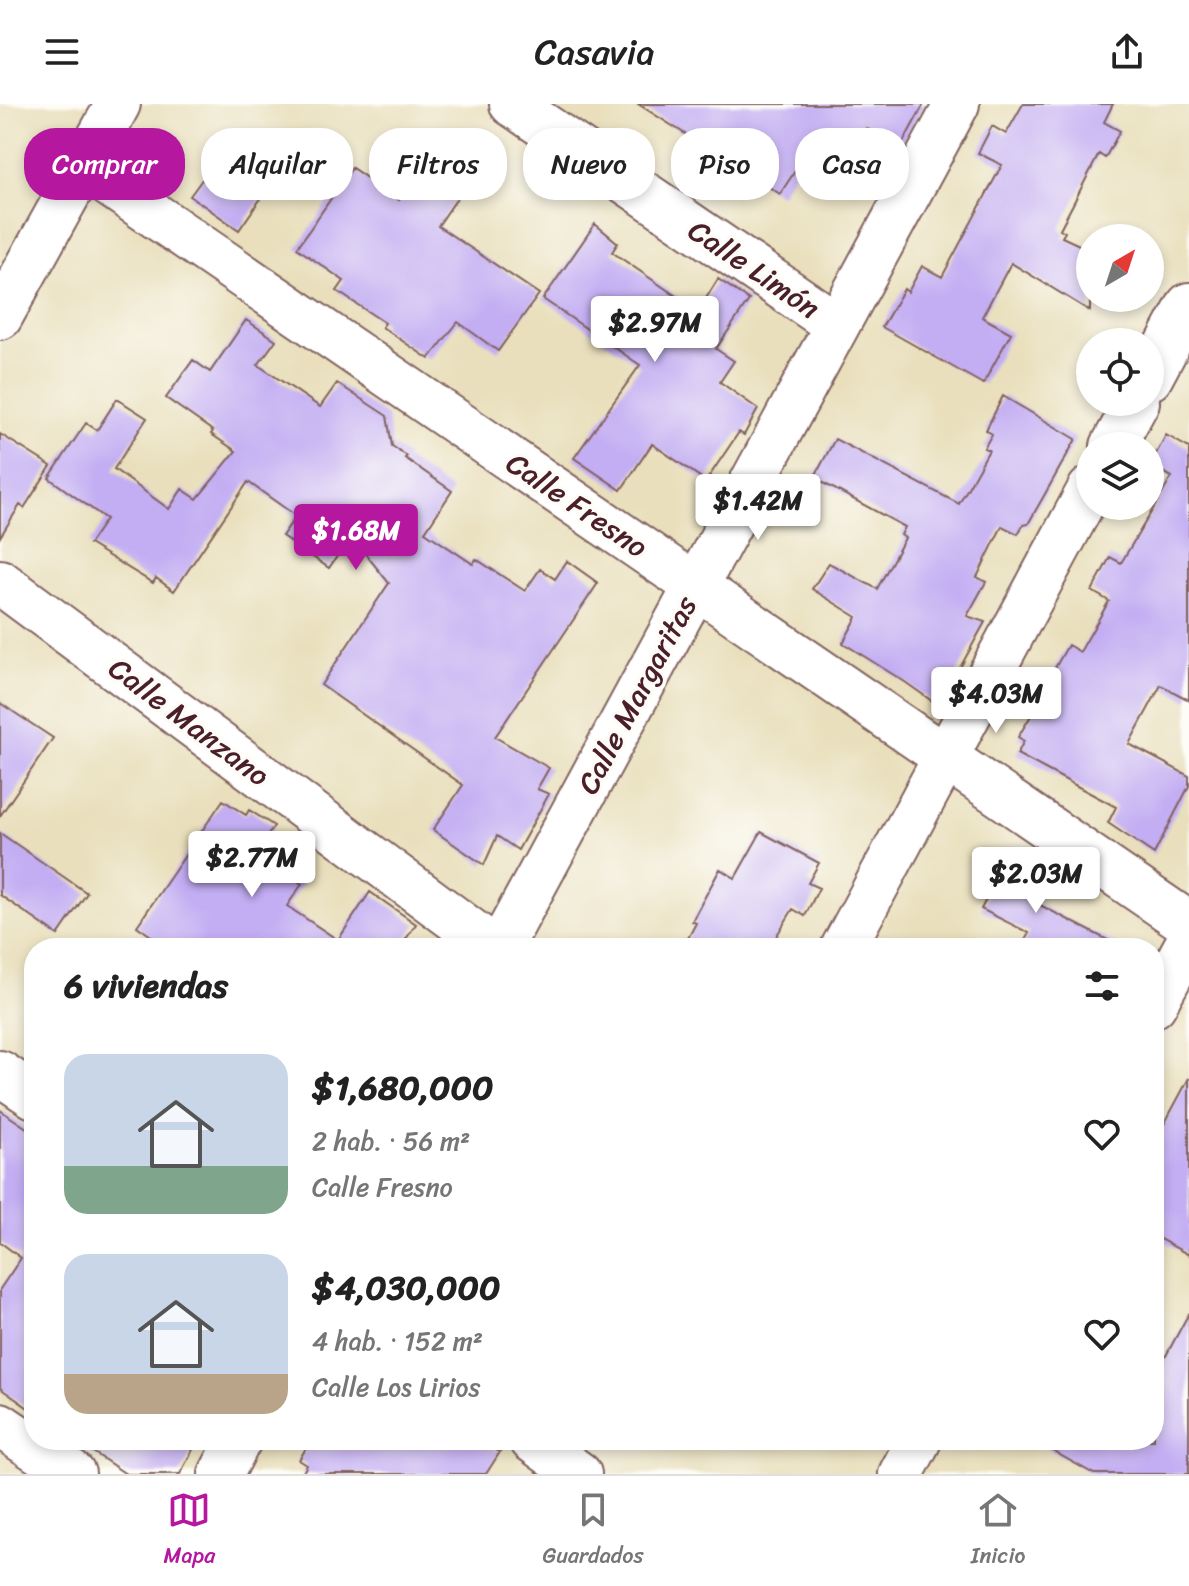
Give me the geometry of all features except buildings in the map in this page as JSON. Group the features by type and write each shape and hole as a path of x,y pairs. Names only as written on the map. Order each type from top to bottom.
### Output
{"street":[{"path":"105,128 118,104"},
{"name":"Calle Limón","path":"512,104 837,325"},
{"name":"Calle Margaritas","path":"505,938 957,104"},
{"path":"0,317 66,200"},
{"name":"Calle Fresno","path":"132,200 1189,924"},
{"path":"1164,352 1189,305"},
{"path":"848,938 1076,515"},
{"name":"Calle Manzano","path":"0,582 481,938"},
{"path":"1164,987 1189,941"},
{"path":"0,1073 24,1089"},
{"path":"0,1425 24,1441"},
{"path":"37,1450 73,1474"},
{"path":"221,1474 234,1450"},
{"path":"901,1474 914,1450"}]}
